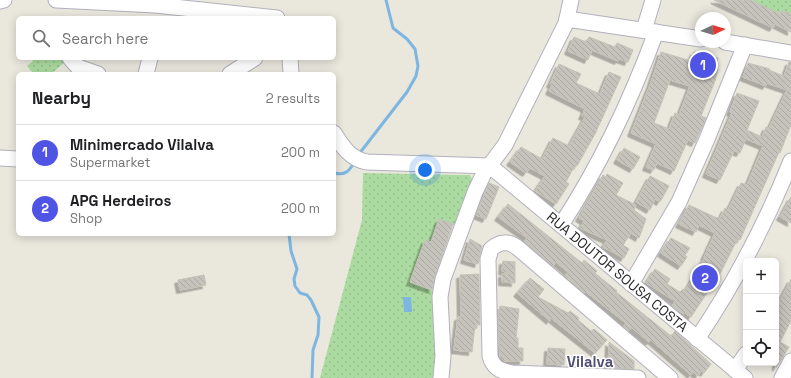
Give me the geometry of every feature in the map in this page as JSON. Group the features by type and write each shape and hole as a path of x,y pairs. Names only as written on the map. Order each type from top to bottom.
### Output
{"street":[{"path":"0,1 4,0"},
{"path":"56,0 155,11 242,16"},
{"path":"441,378 443,356 440,288 474,192 505,145 567,19 571,0"},
{"path":"562,224 581,194 615,132 642,71 650,31 653,0"},
{"path":"567,19 695,38"},
{"path":"731,43 791,53"},
{"path":"631,284 657,242 682,195 719,111 745,45"},
{"path":"72,60 78,67 92,72"},
{"path":"146,72 150,60"},
{"path":"233,72 252,60"},
{"path":"290,60 291,72"},
{"path":"336,136 344,148 355,158 372,163 490,166"},
{"path":"0,158 16,159"},
{"path":"697,338 732,285 750,252 791,161"},
{"name":"RUA DOUTOR SOUSA COSTA","path":"490,166 562,224 631,284 740,374"},
{"path":"638,378 512,373 499,370 495,367 490,356 488,258 491,249 499,244 508,242 518,248 670,378"},
{"path":"782,378 791,361"},
{"path":"740,374 743,364"}],"green space":[{"path":"751,0 791,0 791,14 782,10 780,14"},
{"path":"32,60 62,60 64,63 53,72 32,72 27,66"},
{"path":"363,173 470,175 473,181 457,226 439,220 431,242 425,240 410,282 434,291 437,324 435,378 320,378 362,220"}],"water":[{"path":"403,297 411,297 412,312 404,312"}],"building":[{"path":"714,0 751,0 780,14 782,10 791,14 791,32 775,24 773,28"},
{"path":"574,37 586,42 589,37 615,47 617,43 633,50 628,62 619,59 618,61 592,50 588,60 568,51"},
{"path":"661,52 691,61 694,52 718,58 715,68 718,69 715,81 701,116 706,118 695,143 688,140 674,171 657,163 654,170 646,167 656,144 631,133","holes":["670,80 690,86 679,115 675,113 669,129 654,123"]},
{"path":"789,62 791,62 791,125 780,153 779,152 740,240 738,238 721,272 691,317 672,306 675,301 646,283 655,269 670,279 667,284 680,292 683,289 685,291 705,257 715,233 699,225 696,232 679,224 689,205 720,218 725,208 728,210 741,183 747,185 763,146 746,139 740,153 734,151 720,180 706,174 732,113 730,112 737,93 759,101 747,130 762,137 766,127 769,128 787,90 767,83 766,86 743,77 748,63 770,69 769,70 784,76"},
{"path":"559,64 581,74 576,83 600,94 609,72 621,77 595,134 577,166 575,165 566,182 569,184 556,204 535,191 545,176 530,168 526,173 510,162 521,147 542,159 553,138 569,146 585,117 582,116 585,109 549,91 552,85 550,84"},
{"path":"624,148 640,157 633,169 617,160"},
{"path":"607,174 623,183 616,195 636,205 634,210 646,219 639,238 631,233 623,245 629,249 624,258 603,247 607,240 580,228 584,221 579,218 603,175 606,177"},
{"path":"650,176 669,186 660,202 655,199 650,210 636,202"},
{"path":"489,183 499,187 486,219 476,215"},
{"path":"791,197 791,223 780,217"},
{"path":"508,204 582,263 584,260 597,271 595,273 617,291 616,292 671,336 675,331 711,364 704,373 701,371 698,376 693,372 691,375 651,340 649,342 632,328 629,331 623,326 626,323 586,292 585,293 565,276 568,272 556,262 553,266 524,241 527,238 498,217"},
{"path":"439,219 453,224 435,276 432,290 410,282 425,240 431,242"},
{"path":"671,238 690,248 685,255 687,257 681,266 661,253"},
{"path":"470,239 482,246 478,264 464,260"},
{"path":"503,261 515,262 515,283 502,282 502,274 511,274 502,271"},
{"path":"479,274 480,325 475,325 472,352 454,350 458,317 461,317 460,275"},
{"path":"204,275 206,285 180,290 178,280"},
{"path":"530,278 544,289 538,297 568,313 570,311 591,331 594,329 607,340 595,353 551,318 550,321 517,293"},
{"path":"791,279 791,321 780,342 789,347 779,363 779,330 779,302"},
{"path":"500,306 519,309 516,338 518,338 518,348 523,348 523,361 504,361 500,357 498,320"},
{"path":"609,342 634,361 634,369 608,368"},
{"path":"548,348 565,349 564,365 547,364"}],"waterway":[{"path":"359,154 407,92 416,76 418,66 415,49 407,39 393,28 386,0"},
{"path":"336,174 341,174 346,172 354,163"},
{"path":"289,236 291,251 297,269 294,279 295,286 300,293 307,295 311,300 319,317 318,335 313,350 312,378"}],"place":[{"name":"Minimercado Vilalva","path":"703,65"},
{"name":"APG Herdeiros","path":"705,278"}],"district":[{"name":"Vilalva","path":"590,362"}]}
